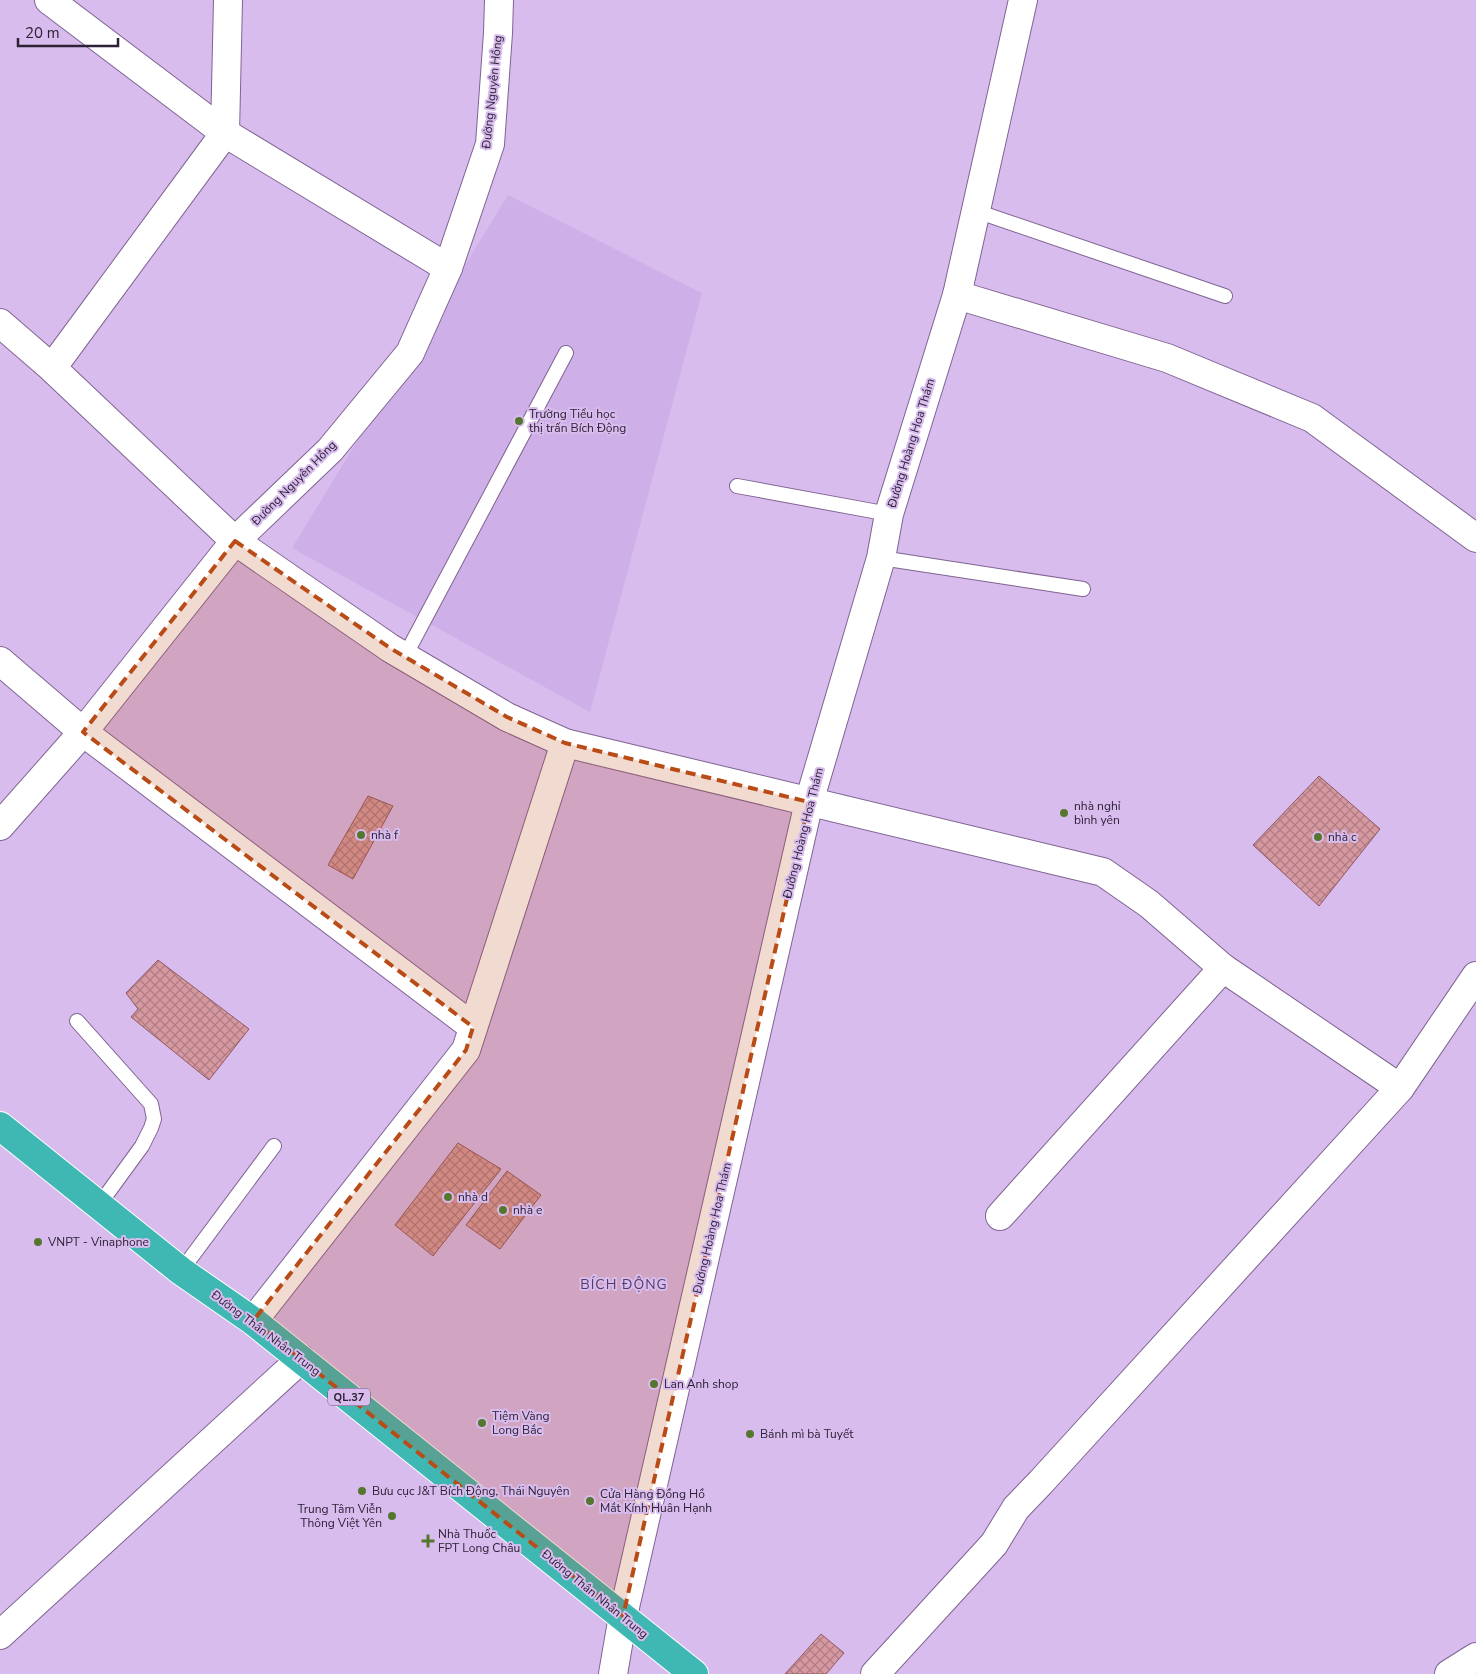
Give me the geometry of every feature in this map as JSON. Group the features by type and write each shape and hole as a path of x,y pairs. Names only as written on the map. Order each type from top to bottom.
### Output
{"highway":[{"name":"Đường Thân Nhân Trung","path":"0,1126 182,1270 253,1321 694,1674"}],"street":[{"path":"50,0 225,133 448,268"},
{"path":"52,368 225,133 228,0"},
{"name":"Đường Nguyên Hồng","path":"0,826 83,732 235,541 330,450 410,353 448,268 490,144 499,0"},
{"name":"Đường Hoàng Hoa Thám","path":"612,1674 623,1616 809,802 881,558 889,514 958,295 1023,0"},
{"path":"958,295 1167,358 1312,418 1476,538"},
{"path":"0,323 52,368 235,541 404,656 507,717 565,743 1103,872 1149,904 1223,968 1400,1088"},
{"path":"0,661 83,732 473,1027"},
{"path":"253,1321 466,1050 565,743"},
{"path":"1000,1216 1223,968"},
{"path":"876,1674 994,1544 1016,1508 1400,1088 1476,976"},
{"path":"0,1635 301,1359"},
{"path":"1449,1674 1476,1658"}],"lane":[{"path":"976,211 1225,296"},
{"path":"404,656 566,353"},
{"path":"737,486 889,514"},
{"path":"881,558 1083,589"},
{"path":"77,1021 151,1104 154,1119 142,1146 99,1205"},
{"path":"182,1270 274,1146"}],"highlighted area":[{"path":"235,541 390,648 507,717 565,743 809,802 623,1616 253,1321 466,1050 473,1027 83,732"}],"shaded area":[{"name":"Trường Tiểu học thị trấn Bích Động","path":"508,195 702,293 590,712 292,548"}],"building":[{"name":"nhà c","path":"1319,776 1380,829 1319,906 1253,845"},
{"name":"nhà f","path":"368,796 393,806 353,879 328,865"},
{"path":"158,960 249,1029 209,1080 131,1017 138,1009 126,993"},
{"name":"nhà d","path":"458,1143 501,1169 433,1256 395,1225"},
{"name":"nhà e","path":"507,1171 541,1195 500,1249 466,1225"},
{"path":"821,1634 844,1653 826,1674 785,1674"}],"place":[{"name":"Trường Tiểu học thị trấn Bích Động","path":"519,421"},
{"name":"nhà nghỉ bình yên","path":"1064,813"},
{"name":"nhà f","path":"361,835"},
{"name":"nhà c","path":"1318,837"},
{"name":"nhà d","path":"448,1197"},
{"name":"nhà e","path":"503,1210"},
{"name":"VNPT - Vinaphone","path":"38,1242"},
{"name":"Lan Anh shop","path":"654,1384"},
{"name":"Tiệm Vàng Long Bắc","path":"482,1423"},
{"name":"Bánh mì bà Tuyết","path":"750,1434"},
{"name":"Bưu cục J&T Bích Động, Thái Nguyên","path":"362,1491"},
{"name":"Cửa Hàng Đồng Hồ Mắt Kính Huân Hạnh","path":"590,1501"},
{"name":"Trung Tâm Viễn Thông Việt Yên","path":"392,1516"},
{"name":"Nhà Thuốc FPT Long Châu","path":"428,1541"}],"district":[{"name":"BÍCH ĐỘNG","path":"624,1284"}]}
